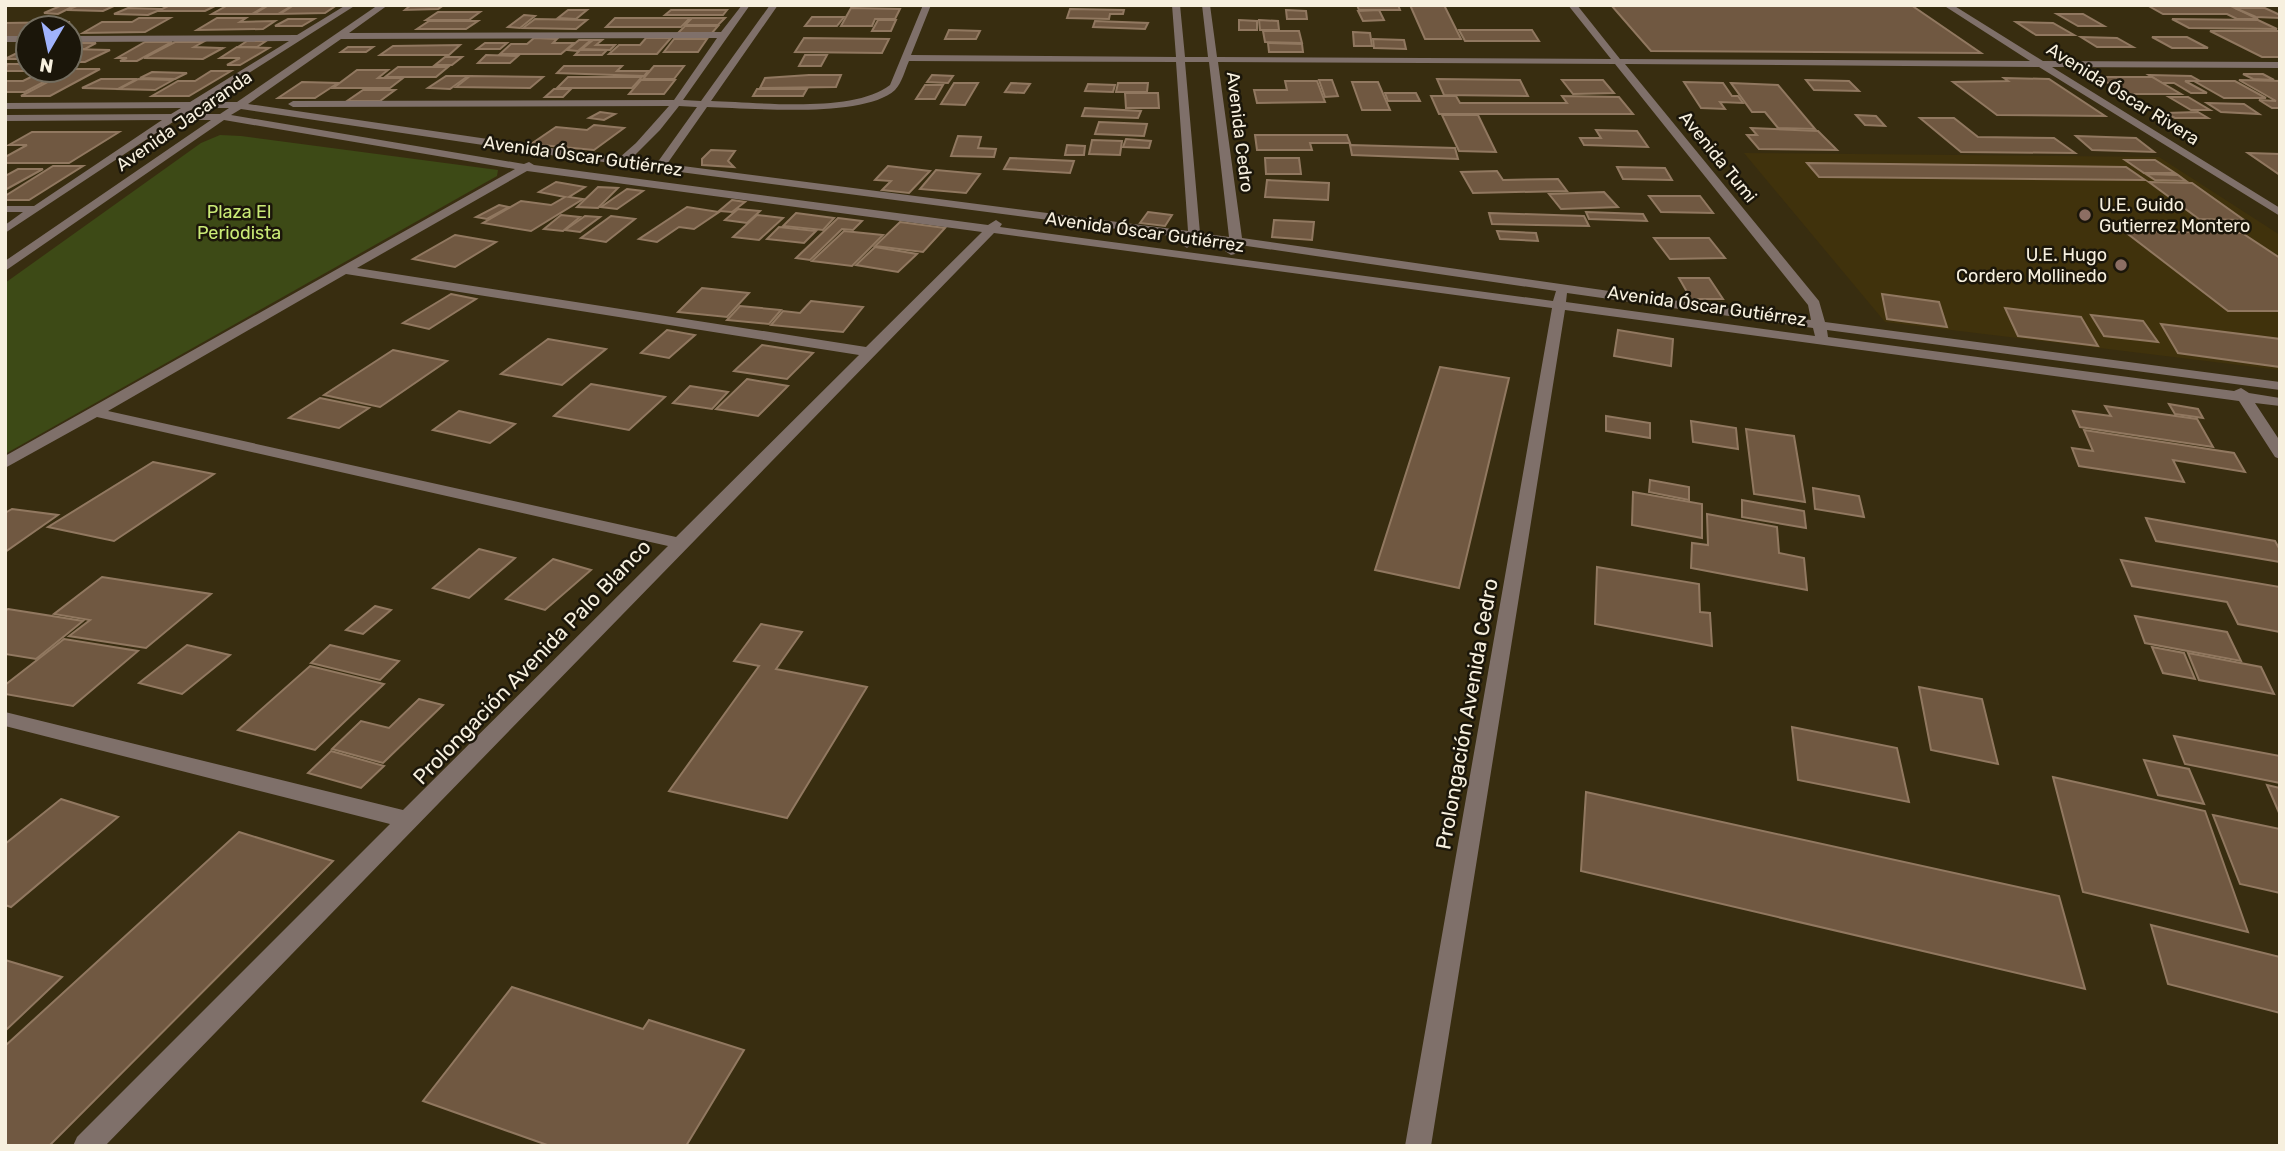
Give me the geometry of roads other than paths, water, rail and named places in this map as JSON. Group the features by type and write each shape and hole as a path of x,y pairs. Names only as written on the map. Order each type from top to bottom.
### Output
{"street":[{"name":"Avenida Jacaranda","path":"5,230 195,103 352,5"},
{"name":"Avenida Jacaranda","path":"5,267 384,5"},
{"path":"622,162 634,153 676,103 746,5"},
{"path":"660,166 774,5"},
{"path":"237,105 676,103 813,107 857,102 884,94 894,86 927,5"},
{"path":"1176,5 1194,236 1179,254"},
{"name":"Avenida Cedro","path":"1206,5 1236,241"},
{"name":"Avenida Tumi","path":"1572,5 1814,304 1823,339"},
{"name":"Avenida Óscar Rivera","path":"1947,5 2280,213"},
{"path":"338,36 722,35"},
{"path":"84,39 300,38"},
{"path":"905,58 2280,65"},
{"name":"Avenida Óscar Gutiérrez","path":"5,106 195,103 237,105 622,162 1236,241 1823,339 2280,402"},
{"name":"Avenida Óscar Gutiérrez","path":"5,118 222,117 525,167 1226,261 1819,325 2280,386"},
{"path":"5,463 550,152"},
{"path":"5,209 38,209"},
{"name":"Prolongación Avenida Palo Blanco","path":"86,1146 1010,211"},
{"path":"1226,261 1236,241"},
{"path":"344,270 869,352"},
{"name":"Prolongación Avenida Cedro","path":"1418,1146 1561,296"},
{"path":"2235,379 2280,454"},
{"path":"94,412 681,543"},
{"path":"5,719 409,820"}],"place":[{"name":"U.E. Guido Gutierrez Montero","path":"2085,215"},
{"name":"U.E. Hugo Cordero Mollinedo","path":"2121,265"}],"park label":[{"name":"Plaza El Periodista","path":"239,222"}]}
